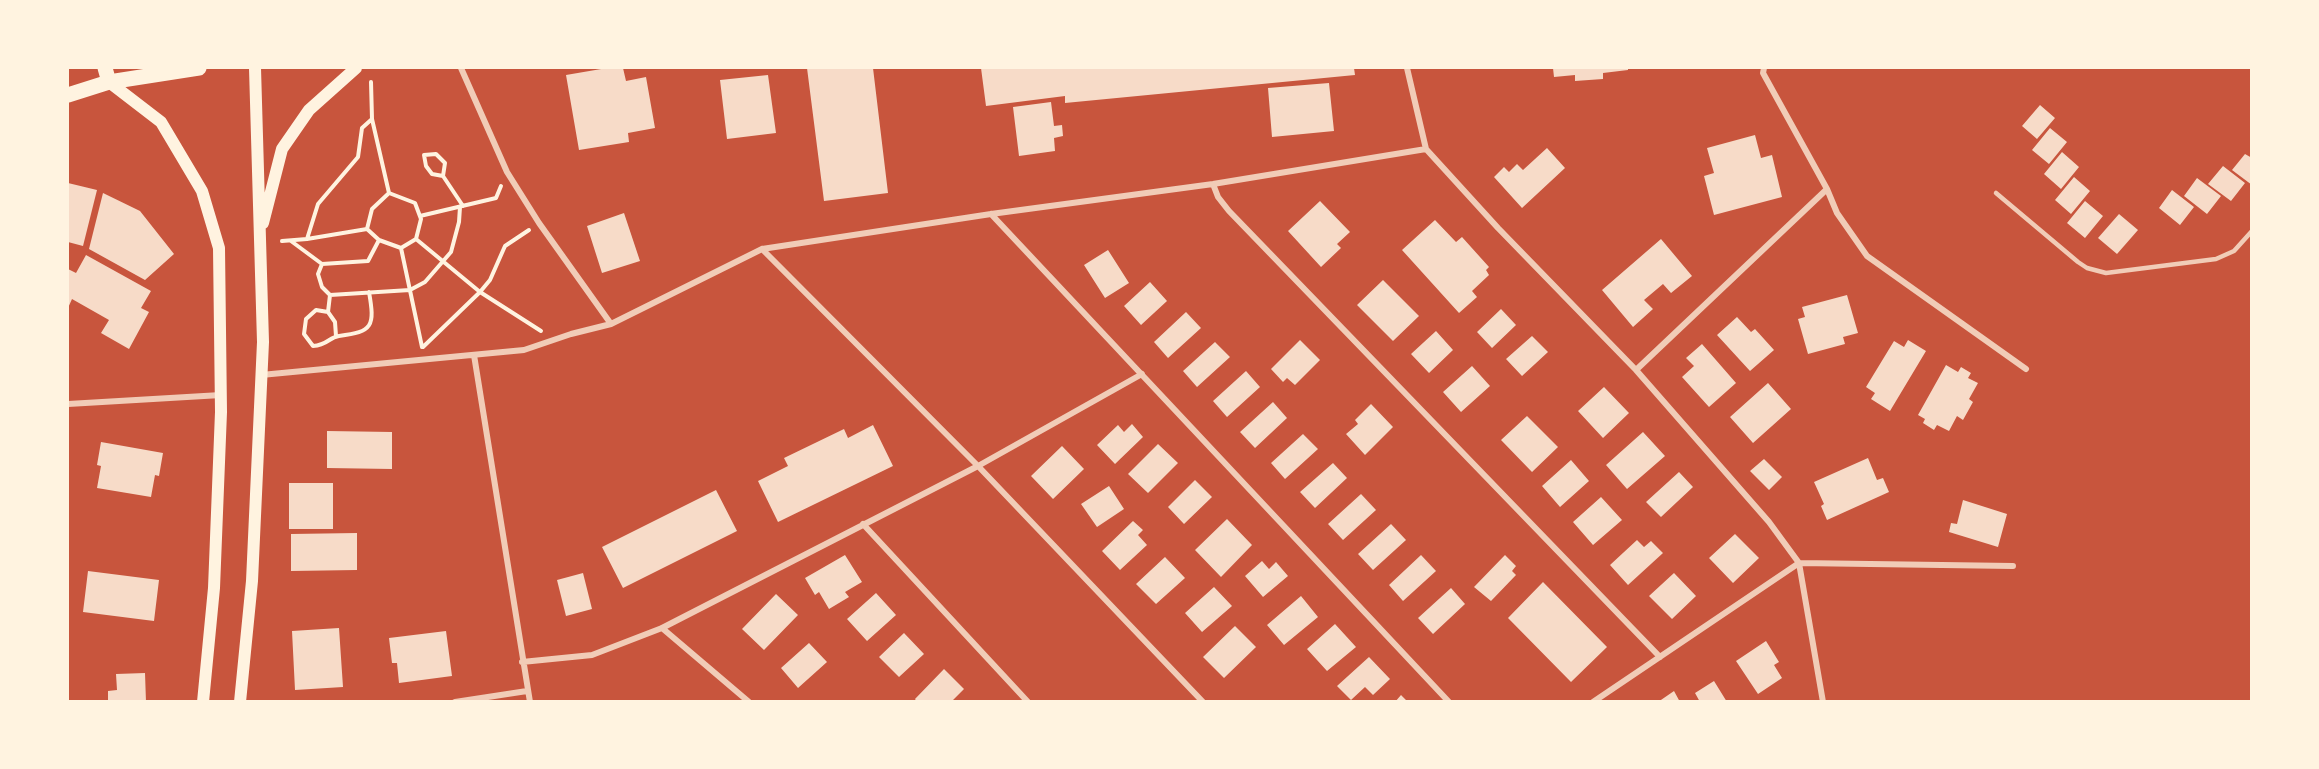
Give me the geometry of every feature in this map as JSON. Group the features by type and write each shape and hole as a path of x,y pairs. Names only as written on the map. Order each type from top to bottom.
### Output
{"main road":[{"path":"68,95 107,75 200,68"},
{"path":"240,702 252,581 262,342 255,68"},
{"path":"260,238 282,149 309,110 356,68"},
{"path":"107,75 161,122 201,190 219,248 220,395 214,588 202,702"}],"street":[{"path":"461,68 507,172 539,223 611,324"},
{"path":"1407,68 1426,149 1498,228 1636,370 1769,522 1799,563 1823,702"},
{"path":"1764,68 1763,73 1827,189 1837,213 1867,256 2026,369"},
{"path":"261,375 524,350 611,324 762,249 991,214 1213,184 1426,149"},
{"path":"1213,184 1218,197 1229,211 1660,657"},
{"path":"1636,370 1827,189"},
{"path":"991,214 1449,702"},
{"path":"762,249 978,466 1203,702"},
{"path":"474,355 530,702"},
{"path":"522,662 592,655 662,628 978,466 1142,374"},
{"path":"68,404 220,395"},
{"path":"863,524 1028,702"},
{"path":"1593,702 1799,563 2013,566"},
{"path":"662,628 750,702"},
{"path":"455,702 527,691"}],"lane":[{"path":"1996,194 2078,262 2106,273 2216,259 2234,251 2252,231"}],"path":[{"path":"371,82 372,119 389,193"},
{"path":"307,239 318,204 358,156 362,128 372,119"},
{"path":"322,264 318,274 322,287 330,295 410,290 425,282 451,252 462,206 443,176 445,163 436,154 424,155 426,166 432,174 443,176"},
{"path":"420,216 496,198 507,172"},
{"path":"389,193 415,203 421,219 416,238 401,248"},
{"path":"367,229 372,209 389,193"},
{"path":"401,248 422,348 490,280 505,246 539,223"},
{"path":"282,241 367,229"},
{"path":"367,229 379,240 401,248"},
{"path":"416,238 480,292 555,339"},
{"path":"291,241 322,264 368,261 379,240"},
{"path":"328,312 316,310 306,319 304,334 313,345 324,345 336,336 351,336 365,331 373,316 369,292"},
{"path":"330,295 328,312 335,322 336,336"}],"building":[{"path":"607,68 623,68 626,81 646,77 655,128 628,133 629,142 579,150 566,75"},
{"path":"807,68 873,68 888,193 824,201"},
{"path":"981,68 1354,68 1355,75 1065,103 1065,96 986,106"},
{"path":"1553,68 1628,68 1628,70 1603,73 1603,79 1575,81 1575,75 1554,77"},
{"path":"768,75 776,133 727,139 720,80"},
{"path":"1329,83 1334,131 1272,137 1268,88"},
{"path":"1051,102 1054,126 1062,125 1063,136 1054,138 1055,151 1019,156 1013,107"},
{"path":"2040,105 2055,118 2037,139 2022,126"},
{"path":"2050,128 2067,142 2049,164 2032,150"},
{"path":"1755,135 1761,158 1772,155 1782,197 1714,215 1704,176 1714,173 1707,148"},
{"path":"1547,148 1565,168 1522,208 1494,177 1504,167 1509,172 1517,164 1523,170"},
{"path":"2062,152 2079,167 2061,189 2044,174"},
{"path":"2245,154 2252,158 2252,185 2232,170"},
{"path":"2223,166 2245,183 2231,201 2208,184"},
{"path":"2074,177 2090,191 2071,214 2055,200"},
{"path":"2197,178 2221,196 2207,214 2184,196"},
{"path":"68,183 97,190 83,246 68,242"},
{"path":"2172,190 2194,207 2180,225 2159,208"},
{"path":"103,193 140,211 174,254 145,280 89,249"},
{"path":"1320,201 1350,232 1337,244 1341,248 1321,267 1288,231"},
{"path":"2085,201 2103,216 2085,238 2067,223"},
{"path":"624,213 640,261 602,273 587,226"},
{"path":"2119,214 2138,230 2117,254 2098,238"},
{"path":"1435,220 1456,242 1462,237 1489,267 1486,270 1489,275 1472,291 1477,297 1459,313 1402,250"},
{"path":"1661,239 1692,276 1671,293 1663,284 1644,300 1653,309 1633,327 1602,290"},
{"path":"1108,250 1129,283 1105,298 1084,265"},
{"path":"86,255 151,291 141,308 149,312 129,349 101,333 109,320 72,299 68,308 68,269 76,273"},
{"path":"1383,280 1419,316 1393,341 1357,305"},
{"path":"1150,282 1167,301 1141,325 1124,306"},
{"path":"1847,295 1858,333 1843,337 1845,344 1808,354 1798,319 1805,317 1802,307"},
{"path":"1501,309 1516,325 1492,348 1477,332"},
{"path":"1186,312 1201,328 1168,358 1154,342"},
{"path":"1737,317 1751,332 1755,329 1774,350 1750,371 1717,335"},
{"path":"1436,331 1453,350 1429,373 1411,354"},
{"path":"1532,336 1548,352 1522,376 1506,359"},
{"path":"1300,340 1320,360 1295,385 1287,378 1283,382 1271,369"},
{"path":"1908,340 1926,351 1890,411 1871,399 1875,393 1866,387 1894,341 1904,347"},
{"path":"1215,342 1230,357 1197,387 1183,371"},
{"path":"1702,344 1736,383 1709,407 1682,377 1694,366 1686,358"},
{"path":"1946,365 1958,372 1961,367 1971,373 1968,378 1978,383 1969,399 1973,402 1963,420 1957,416 1949,431 1937,425 1934,430 1923,423 1925,419 1918,415"},
{"path":"1472,366 1490,386 1461,412 1443,392"},
{"path":"1246,371 1260,387 1227,417 1213,401"},
{"path":"1768,383 1791,409 1753,443 1730,417"},
{"path":"1604,387 1629,413 1603,438 1578,411"},
{"path":"1273,402 1287,418 1255,448 1240,432"},
{"path":"1371,404 1393,427 1365,455 1346,434 1358,424 1355,420"},
{"path":"1527,416 1558,447 1532,472 1501,440"},
{"path":"1132,424 1143,437 1115,464 1097,445 1118,425 1124,432"},
{"path":"873,425 893,466 778,522 758,481 788,466 784,458 844,429 848,438"},
{"path":"327,431 392,432 392,469 327,468"},
{"path":"1643,432 1665,456 1627,489 1606,465"},
{"path":"1303,434 1318,449 1285,479 1271,463"},
{"path":"101,442 163,453 159,476 155,475 151,497 97,488 101,466 97,465"},
{"path":"1158,444 1178,463 1148,493 1128,474"},
{"path":"1062,446 1084,469 1053,499 1031,476"},
{"path":"1868,458 1877,480 1883,478 1889,492 1827,520 1821,506 1824,504 1814,482"},
{"path":"1764,459 1782,477 1769,490 1750,471"},
{"path":"1571,460 1589,481 1560,507 1542,486"},
{"path":"1333,463 1347,478 1315,508 1300,492"},
{"path":"1679,472 1693,487 1661,517 1646,502"},
{"path":"1195,480 1212,497 1184,524 1168,507"},
{"path":"289,483 333,483 333,529 289,529"},
{"path":"1109,486 1124,509 1097,527 1081,504"},
{"path":"716,490 737,531 623,588 602,547"},
{"path":"1361,494 1376,510 1343,540 1328,524"},
{"path":"1601,497 1622,520 1593,545 1573,522"},
{"path":"1963,500 2007,514 1998,547 1949,532 1951,523 1957,524"},
{"path":"1227,519 1252,545 1221,577 1195,550"},
{"path":"1133,521 1143,530 1138,535 1147,545 1120,570 1102,551"},
{"path":"1391,524 1406,540 1373,570 1358,554"},
{"path":"357,533 357,570 291,571 291,534"},
{"path":"1735,534 1759,558 1733,583 1709,558"},
{"path":"1637,540 1644,547 1651,541 1663,553 1628,585 1610,565"},
{"path":"845,555 862,582 845,592 849,597 829,609 819,592 815,595 805,578"},
{"path":"1421,555 1436,571 1403,601 1389,585"},
{"path":"1505,555 1516,566 1512,571 1516,575 1491,601 1474,587"},
{"path":"1165,557 1185,578 1156,604 1136,584"},
{"path":"1262,561 1269,569 1276,562 1288,576 1263,597 1245,576"},
{"path":"88,571 159,580 154,621 83,612"},
{"path":"583,573 592,609 566,616 557,580"},
{"path":"1674,573 1696,596 1672,619 1649,596"},
{"path":"1543,582 1607,647 1571,682 1508,618"},
{"path":"1214,587 1232,606 1202,632 1185,613"},
{"path":"1451,588 1465,604 1433,634 1418,618"},
{"path":"876,593 896,615 867,641 847,619"},
{"path":"776,594 798,615 764,650 742,629"},
{"path":"1301,596 1318,617 1284,645 1267,625"},
{"path":"1335,624 1356,647 1327,671 1307,649"},
{"path":"1235,626 1256,647 1224,678 1203,657"},
{"path":"339,628 343,687 295,690 292,631"},
{"path":"446,631 452,676 399,683 397,663 392,663 389,638"},
{"path":"904,633 924,654 899,677 879,657"},
{"path":"1766,641 1779,662 1774,665 1782,678 1758,694 1736,661"},
{"path":"809,643 827,662 798,688 781,668"},
{"path":"1369,657 1390,679 1373,695 1365,687 1351,700 1337,686"},
{"path":"944,669 964,689 951,702 917,702 915,699"},
{"path":"145,673 146,702 108,702 108,691 117,690 116,674"},
{"path":"1714,681 1727,702 1700,702 1695,693"},
{"path":"1674,691 1680,702 1658,702"},
{"path":"1401,695 1408,702 1395,702"}]}
